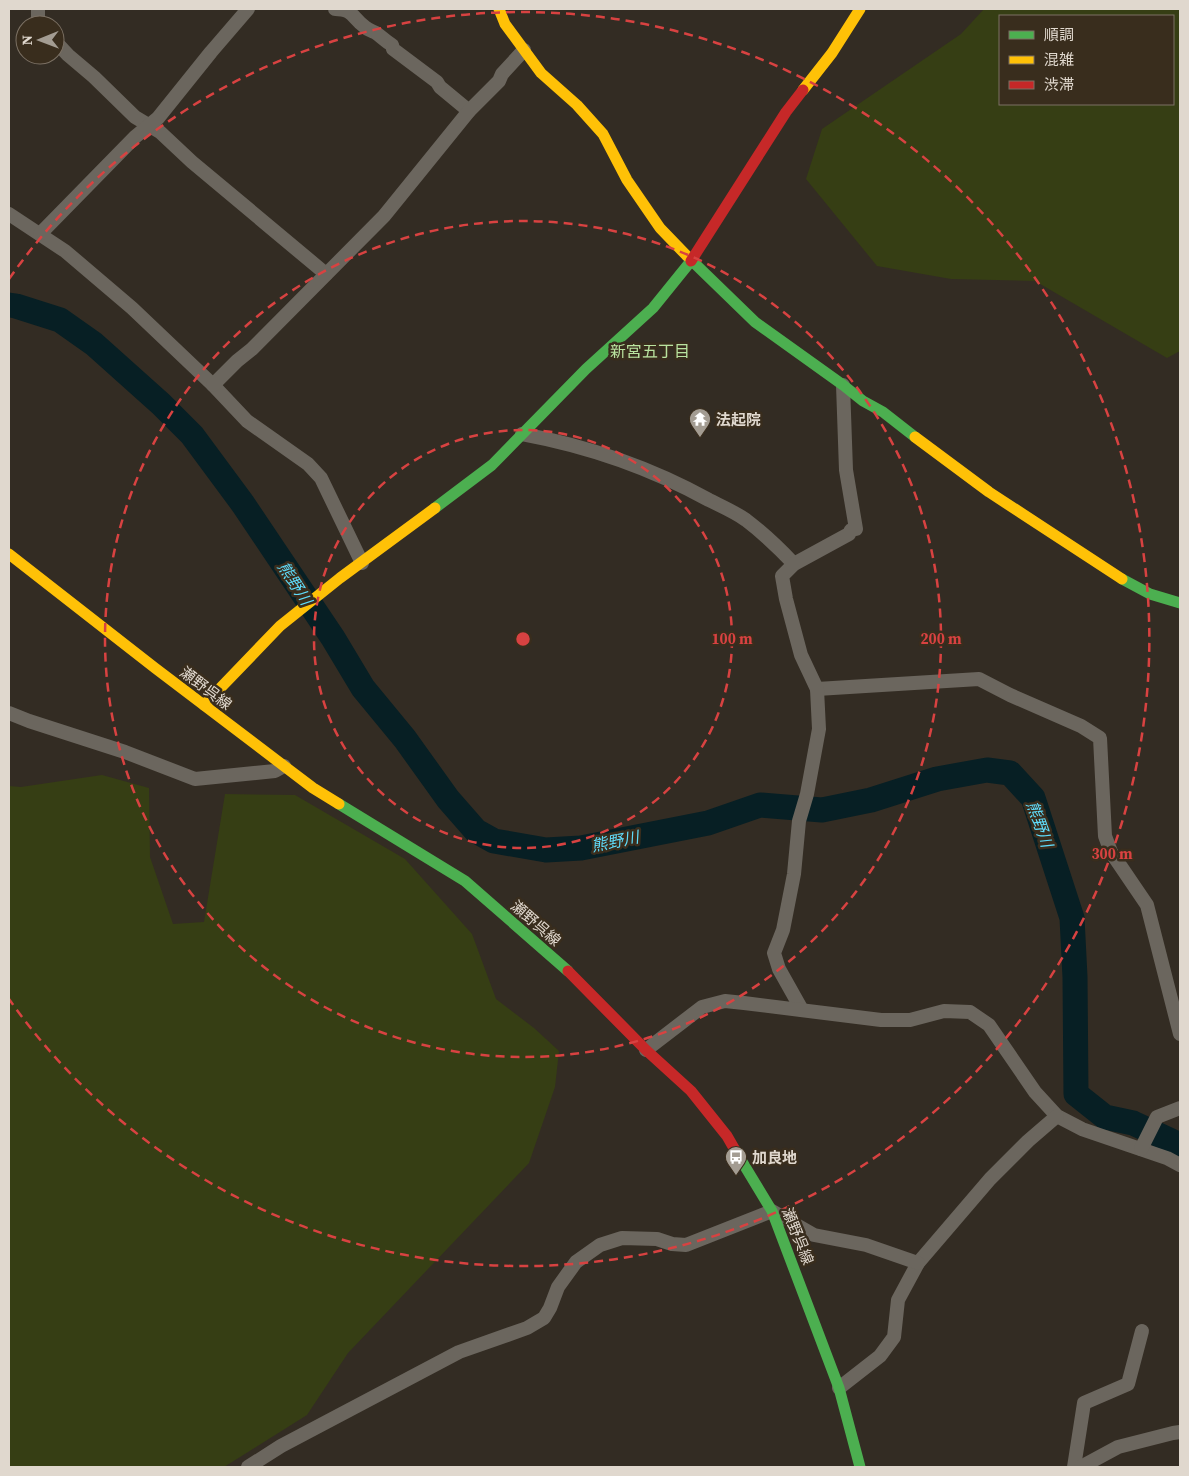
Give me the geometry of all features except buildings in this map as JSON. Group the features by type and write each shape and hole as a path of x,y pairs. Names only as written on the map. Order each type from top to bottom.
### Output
{"street":[{"path":"40,234 135,136 158,118 248,9"},
{"path":"335,9 344,9 352,14 365,28 376,33 384,41 392,45 393,48 437,82 440,87 469,111"},
{"path":"500,9 505,24 541,73 577,105 603,134 627,180 660,228 760,326 863,401 883,412 989,492 1129,583 1150,594 1180,603"},
{"path":"204,705 280,626 336,581 492,465 586,369 653,308 692,260 786,112 832,53 860,9"},
{"path":"213,385 252,349 384,216 469,111 524,50"},
{"path":"65,52 135,117 160,132 192,162 326,274"},
{"path":"9,214 65,251 132,308 247,420 308,464 321,478 362,563"},
{"path":"802,1010 779,969 774,953 783,930 794,874 799,821 807,794 819,730 817,689 801,655 784,591 782,576 794,564 848,534 851,530 856,529 846,470 843,385"},
{"path":"522,434 565,442 610,456 682,485 744,519 769,539 794,564"},
{"name":"瀬野呉線","path":"9,554 313,788 465,881 562,966 646,1050 691,1091 727,1136 772,1211 839,1388 860,1467"},
{"path":"817,689 979,679 1010,695 1081,726 1100,738 1106,836 1111,852 1148,905 1180,1034"},
{"path":"9,713 125,752 195,779 275,771 284,766"},
{"path":"646,1050 702,1008 725,1002 881,1020 910,1020 944,1011 970,1012 989,1025 1035,1092 1056,1116 1082,1129 1137,1149 1144,1144 1157,1117 1180,1108"},
{"path":"839,1388 880,1356 894,1337 898,1300 918,1263 990,1179 1056,1116"},
{"path":"1144,1144 1180,1165"},
{"path":"248,1467 281,1446 445,1359 527,1328 544,1318 558,1287 576,1262 600,1245 622,1238 657,1239 672,1244 686,1245 772,1211 814,1235 866,1245 918,1263"},
{"path":"1074,1467 1084,1403 1128,1384 1142,1331"},
{"path":"1082,1467 1118,1447 1173,1432 1180,1432"}],"green space":[{"path":"984,9 1180,9 1180,351 1167,358 1035,281 951,279 877,266 806,179 822,129 961,34"},
{"path":"102,775 149,788 150,857 173,924 204,922 225,794 295,795 405,859 472,934 496,999 534,1028 559,1051 555,1087 529,1163 348,1353 307,1415 224,1467 9,1467 9,786 21,787"}],"waterway":[{"name":"熊野川","path":"9,305 60,320 94,344 161,404 192,435 243,504 333,638 363,688 405,739 448,799 476,831 494,841 546,850 581,848 708,823 760,805 822,810 871,800 937,779 987,770 1010,773 1033,798 1072,918 1075,977 1076,1094 1105,1117 1133,1123 1180,1145"}],"traffic: fast":[{"path":"687,256 755,322 863,401 883,412 915,437"},
{"path":"435,508 492,465 586,369 653,308 691,261"},
{"path":"1122,579 1150,594 1180,603"},
{"path":"339,804 465,881 568,971"},
{"path":"735,1150 772,1211 839,1388 860,1467"}],"traffic: slow":[{"path":"499,9 505,24 541,73 577,105 603,134 627,180 660,228 687,256"},
{"path":"803,90 832,53 860,9"},
{"path":"915,437 989,492 1122,579"},
{"path":"204,705 280,626 340,578 435,508"},
{"path":"9,554 313,788 339,804"}],"traffic: jam":[{"path":"691,261 786,112 803,90"},
{"path":"568,971 646,1050 691,1091 727,1136 735,1150"}],"place":[{"name":"法起院","path":"700,438"},
{"name":"加良地","path":"736,1176"}],"district":[{"name":"新宮五丁目","path":"650,351"}]}
